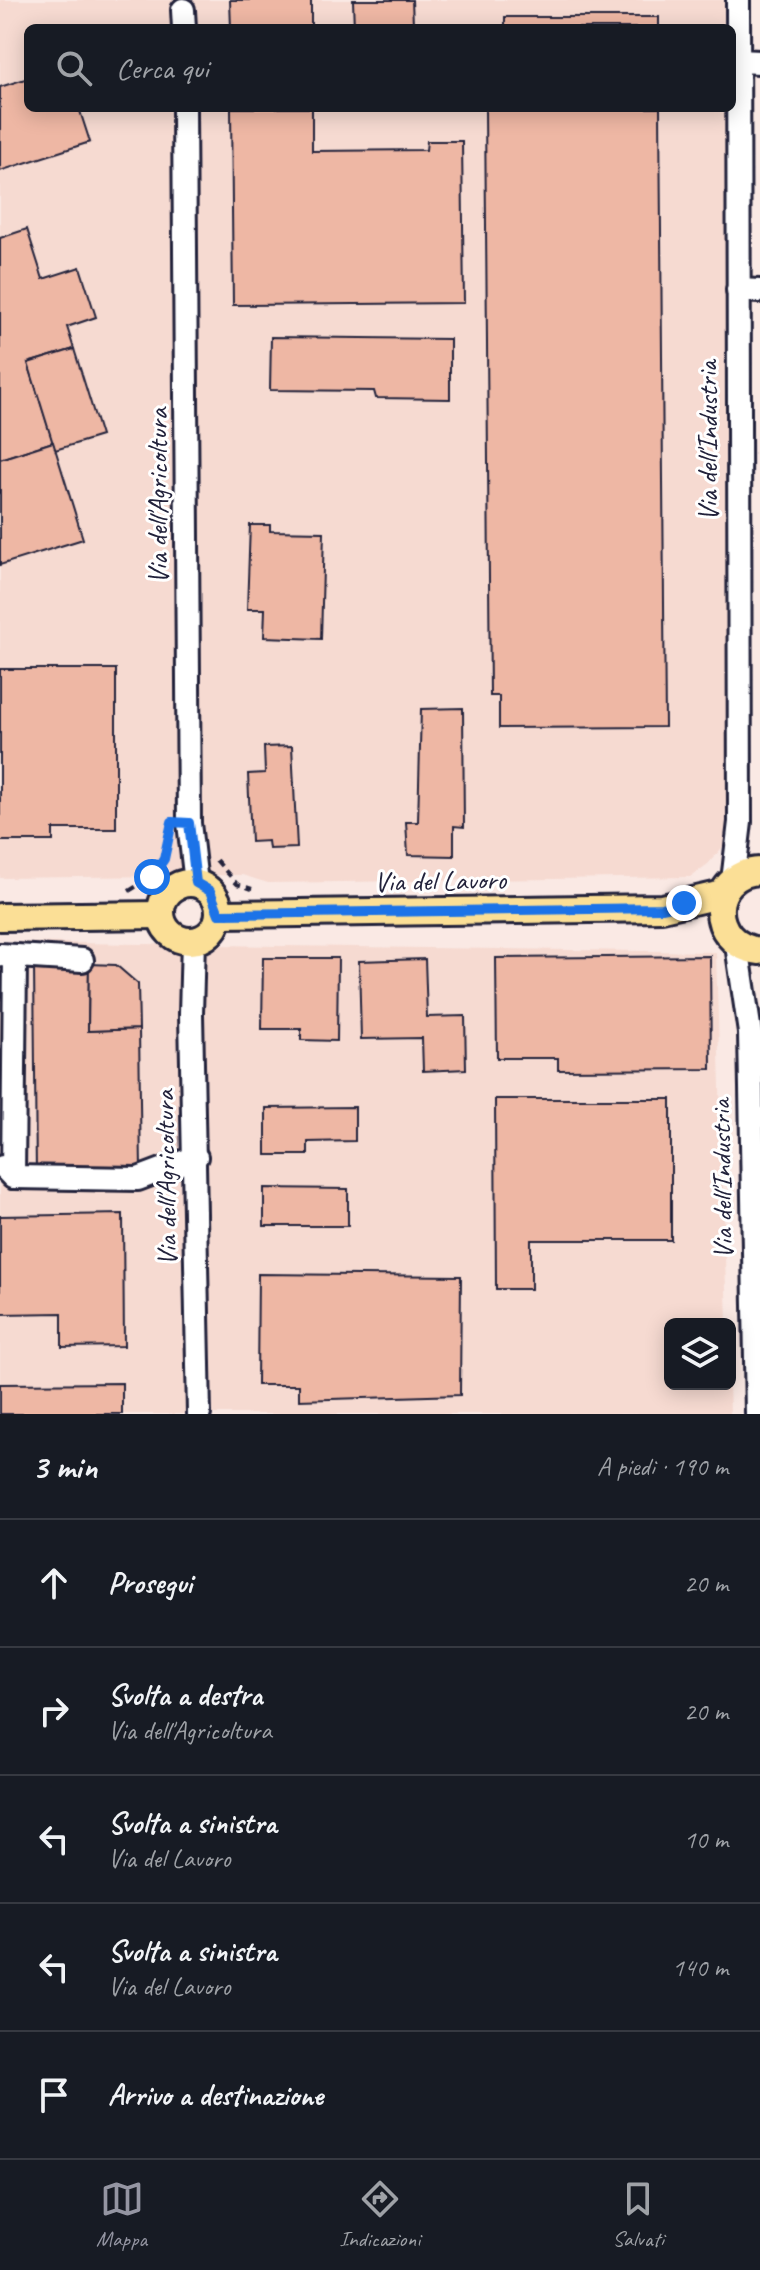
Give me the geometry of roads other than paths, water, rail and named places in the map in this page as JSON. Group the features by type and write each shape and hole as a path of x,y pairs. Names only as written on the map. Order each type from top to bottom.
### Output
{"main road":[{"path":"728,887 760,871"},
{"path":"186,882 196,883 210,891 219,914 214,928 193,940 168,932 161,906 170,890 186,882"},
{"name":"Via del Lavoro","path":"219,914 662,908 728,887"},
{"name":"Via dell'Industria","path":"728,887 720,904 740,941"},
{"name":"Via del Lavoro","path":"662,908 740,941"},
{"path":"0,917 161,915"}],"street":[{"name":"Via dell'Industria","path":"728,887 740,822 749,291 750,61 738,0"},
{"name":"Via dell'Agricoltura","path":"184,112 189,823 196,883"},
{"name":"Via dell'Agricoltura","path":"193,940 191,1014 199,1414"},
{"name":"Via dell'Industria","path":"740,941 750,1033 757,1414"},
{"path":"82,960 8,956 6,1170 138,1179 196,1157"}]}
